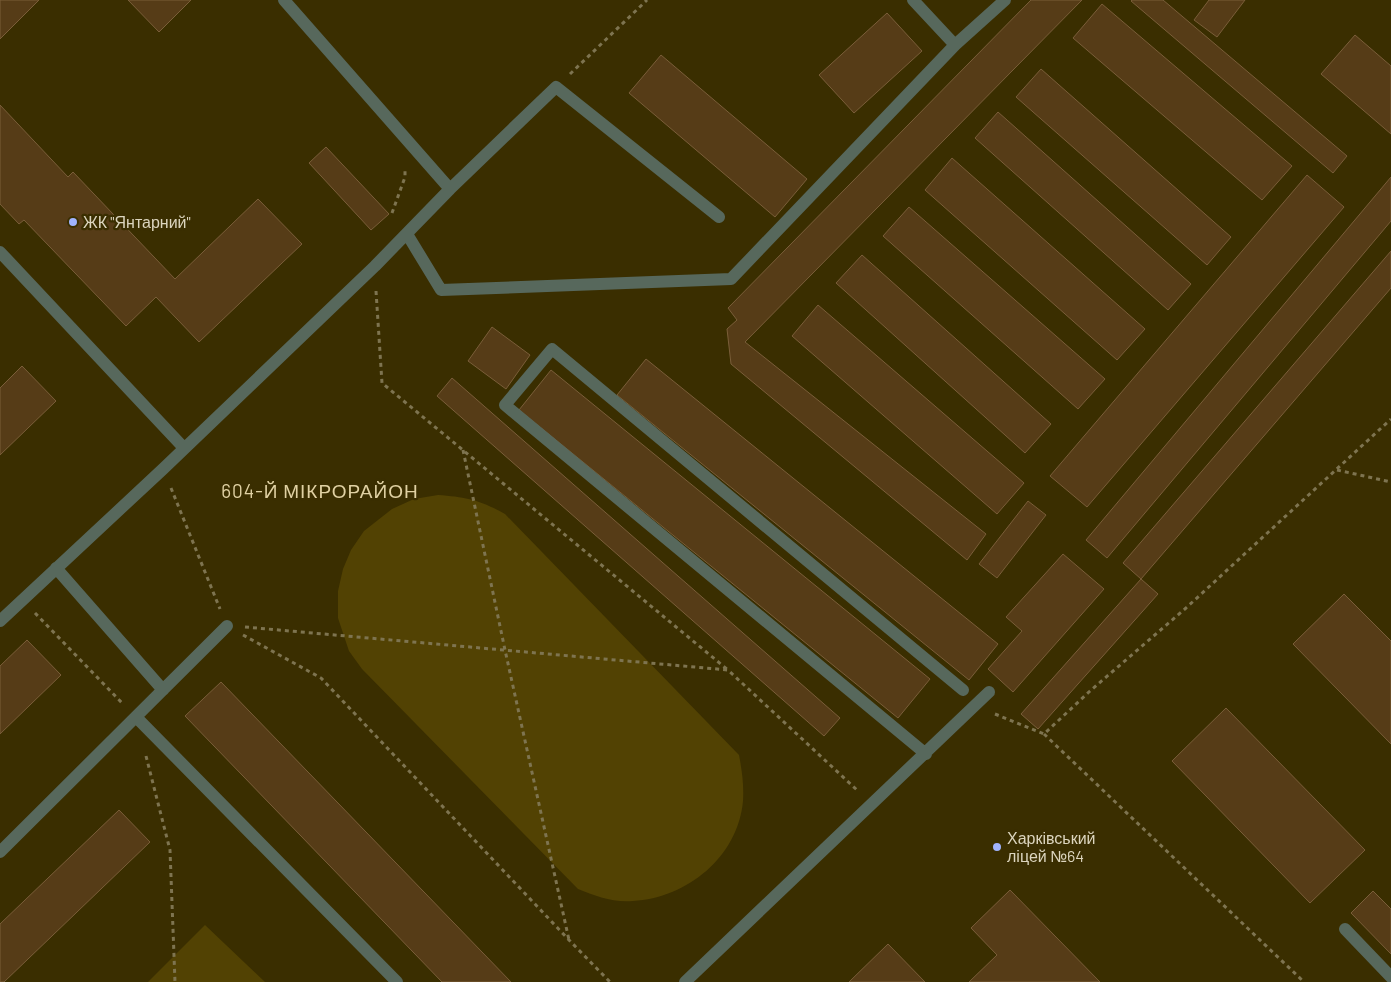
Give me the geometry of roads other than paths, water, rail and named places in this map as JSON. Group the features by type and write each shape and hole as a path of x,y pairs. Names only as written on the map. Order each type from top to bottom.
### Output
{"lane":[{"path":"284,0 450,189"},
{"path":"913,0 955,45"},
{"path":"407,234 442,290 731,279 955,45 1005,0"},
{"path":"0,621 375,266 450,189 556,87 719,217"},
{"path":"0,252 184,448"},
{"path":"926,754 505,405 552,349 963,690"},
{"path":"56,568 163,690"},
{"path":"0,852 227,626"},
{"path":"685,982 989,692"},
{"path":"136,717 397,982"},
{"path":"1345,929 1391,977"}],"place":[{"name":"ЖК \"Янтарний\"","path":"73,222"},
{"name":"Харківський ліцей №64","path":"997,847"}],"district":[{"name":"604-Й МІКРОРАЙОН","path":"320,491"}]}
